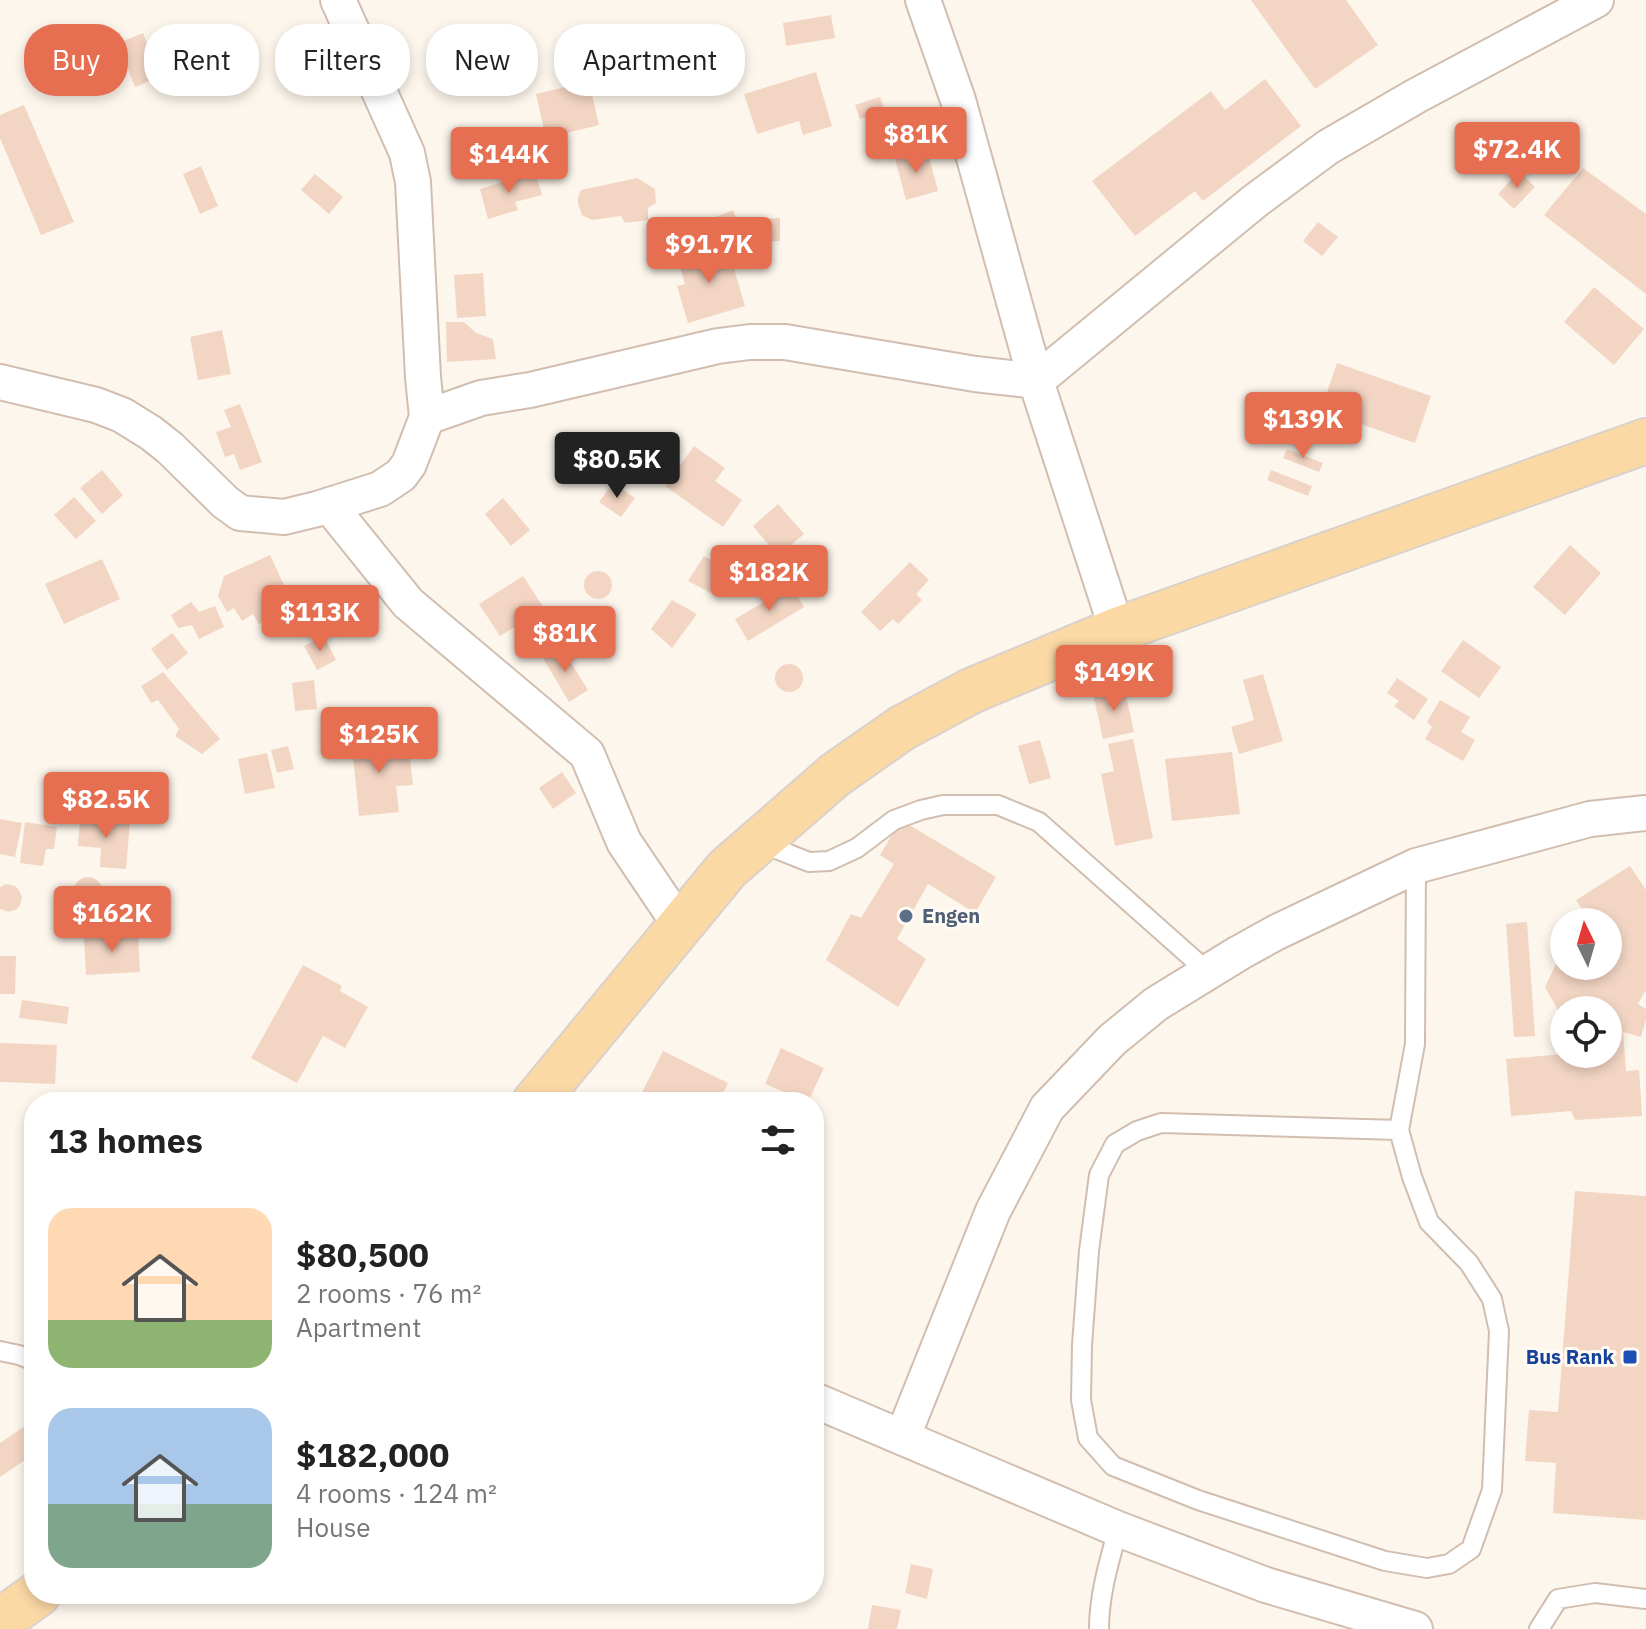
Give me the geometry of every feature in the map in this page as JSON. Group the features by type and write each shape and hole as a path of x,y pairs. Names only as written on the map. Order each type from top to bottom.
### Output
{"main road":[{"path":"543,1092 727,869 835,775 902,728 971,691 1117,630 1646,441"},
{"path":"0,1621 24,1604"}],"street":[{"path":"0,382 96,405 122,415 170,448 240,513 284,517 380,489 401,475 409,464 427,417 413,182 407,153 338,0"},
{"path":"923,0 958,100 1036,381 1117,630"},
{"path":"427,417 481,398 530,390 718,346 750,342 785,342 961,372 1036,381 1255,201 1328,147 1596,0"},
{"path":"0,401 56,395"},
{"path":"329,505 408,603 587,754 624,842 680,925"},
{"path":"903,1436 993,1211 1047,1108 1112,1040 1156,1004 1275,933 1416,866 1590,819 1646,813"},
{"path":"824,1404 1118,1529 1266,1585 1415,1629"}],"lane":[{"path":"758,842 809,862 829,861 857,848 894,820 921,810 943,805 998,805 1039,822 1208,972"},
{"path":"1399,1130 1161,1123 1137,1131 1115,1144 1099,1175 1093,1220 1082,1345 1081,1400 1088,1438 1113,1466 1198,1500 1385,1561 1427,1568 1449,1564 1471,1549 1492,1490 1499,1331 1492,1299 1469,1263 1429,1222 1399,1130 1415,1044 1416,866"},
{"path":"0,1351 24,1357"},
{"path":"1099,1629 1106,1571 1118,1529"},
{"path":"1539,1629 1558,1599 1595,1593 1646,1599"}],"building":[{"path":"1251,0 1346,0 1378,45 1315,89"},
{"path":"831,15 835,38 786,46 783,23"},
{"path":"143,33 144,36 144,83 135,87 128,69 128,39"},
{"path":"816,72 832,126 803,135 799,121 757,134 745,94"},
{"path":"1265,79 1301,126 1203,201 1195,191 1135,236 1092,181 1211,91 1225,110"},
{"path":"554,90 554,96 592,96 599,125 546,138 538,94"},
{"path":"880,97 885,110 860,119 855,105"},
{"path":"24,105 74,222 41,235 0,138 0,115"},
{"path":"482,134 486,156 467,159 463,137"},
{"path":"927,150 938,191 906,200 895,159"},
{"path":"201,166 218,206 200,214 183,174"},
{"path":"1583,168 1646,214 1646,294 1544,215"},
{"path":"1519,171 1535,187 1514,209 1498,194"},
{"path":"535,172 542,195 515,202 518,210 488,219 480,189"},
{"path":"315,174 343,197 329,214 301,190"},
{"path":"637,178 655,189 656,203 648,208 648,220 625,223 621,216 592,220 582,215 578,204 581,190"},
{"path":"733,210 742,234 717,244 708,220"},
{"path":"780,218 780,241 754,242 753,219"},
{"path":"1318,222 1338,237 1322,256 1303,241"},
{"path":"727,245 745,306 688,323 677,286 685,284 678,260"},
{"path":"483,273 486,316 457,318 454,275"},
{"path":"1594,287 1644,329 1614,365 1564,322"},
{"path":"446,322 464,322 476,333 493,339 496,359 447,362"},
{"path":"222,330 231,374 198,380 190,337"},
{"path":"1337,363 1431,396 1415,443 1321,410"},
{"path":"240,404 262,462 240,470 234,454 225,457 216,432 231,427 224,410"},
{"path":"694,446 725,468 715,481 742,500 723,527 665,486"},
{"path":"1287,449 1323,463 1319,472 1283,458"},
{"path":"102,470 123,495 102,514 80,488"},
{"path":"1271,470 1312,486 1308,496 1267,480"},
{"path":"613,483 635,498 621,517 599,502"},
{"path":"74,497 96,521 76,539 54,515"},
{"path":"503,498 530,530 511,546 485,514"},
{"path":"778,504 804,534 778,556 753,526"},
{"path":"1570,545 1601,573 1565,615 1533,587"},
{"path":"270,555 298,615 285,621 271,617 259,624 253,614 242,621 234,608 227,612 218,596 224,576"},
{"path":"704,556 726,568 711,593 688,581"},
{"path":"102,559 120,599 64,624 45,584"},
{"path":"910,562 929,580 916,594 922,600 898,624 893,619 880,631 861,612"},
{"path":"598,571 608,575 612,585 608,595 598,599 588,595 584,585 588,575"},
{"path":"523,576 544,608 500,636 479,604"},
{"path":"791,586 804,607 748,641 735,619"},
{"path":"672,600 697,614 672,648 651,629"},
{"path":"191,602 199,612 215,606 224,627 199,639 192,625 178,628 171,615"},
{"path":"172,633 188,653 167,670 151,649"},
{"path":"324,636 336,660 317,670 304,646"},
{"path":"1463,640 1501,667 1479,698 1441,671"},
{"path":"561,647 588,690 569,702 543,658"},
{"path":"789,664 799,668 803,678 799,688 789,692 779,688 775,678 779,668"},
{"path":"163,672 220,739 202,754 175,736 179,729 158,700 151,703 141,686"},
{"path":"1263,674 1283,741 1239,754 1231,727 1254,720 1243,680"},
{"path":"1397,678 1428,699 1414,720 1394,706 1399,701 1387,693"},
{"path":"314,680 317,709 295,711 292,683"},
{"path":"1124,687 1134,732 1103,739 1093,694"},
{"path":"1440,700 1470,717 1461,732 1475,740 1463,761 1425,739 1432,727 1427,722"},
{"path":"380,733 383,753 409,750 413,785 396,786 399,812 359,816 351,736"},
{"path":"1133,739 1153,838 1115,846 1101,774 1114,771 1108,744"},
{"path":"1040,740 1051,778 1029,784 1018,746"},
{"path":"288,746 294,769 277,773 271,750"},
{"path":"1232,752 1240,814 1172,821 1165,759"},
{"path":"267,753 275,788 245,794 238,759"},
{"path":"562,772 576,793 553,809 539,788"},
{"path":"80,818 130,822 126,869 100,867 101,848 78,846"},
{"path":"0,819 22,823 15,857 0,854"},
{"path":"901,820 996,877 975,913 928,884 897,939 926,959 898,1007 826,960 851,914 861,918 894,864 880,855"},
{"path":"25,822 57,827 54,849 46,849 43,866 20,863"},
{"path":"1630,866 1646,890 1646,993 1638,1004 1646,1009 1646,1019 1641,1037 1623,1032 1626,1071 1639,1070 1642,1116 1575,1120 1571,1111 1511,1116 1506,1059 1550,1055 1550,1068 1622,1068 1622,996 1550,996 1545,987 1550,977 1550,980 1622,980 1622,908 1581,908 1576,900"},
{"path":"88,877 98,881 102,891 98,901 88,905 78,901 74,891 78,881"},
{"path":"6,884 15,886 22,897 17,909 9,912 0,909 0,887"},
{"path":"1527,922 1535,1036 1514,1037 1506,924"},
{"path":"138,934 140,972 86,975 84,937"},
{"path":"0,956 16,956 15,994 0,994"},
{"path":"303,965 342,986 340,991 368,1007 345,1048 323,1036 297,1083 251,1058"},
{"path":"22,1000 69,1007 67,1024 19,1018"},
{"path":"0,1043 57,1045 55,1084 0,1082"},
{"path":"781,1048 824,1068 813,1092 784,1092 765,1084"},
{"path":"663,1051 728,1083 724,1092 642,1092"},
{"path":"1575,1191 1646,1196 1646,1520 1553,1513 1556,1463 1525,1461 1529,1410 1558,1412"},
{"path":"24,1427 24,1461 0,1477 0,1443"},
{"path":"911,1564 933,1569 927,1599 905,1593"},
{"path":"872,1605 901,1610 897,1629 868,1629"}],"place":[{"name":"Engen","path":"906,916"},
{"name":"Bus Rank","path":"1630,1357"}]}
